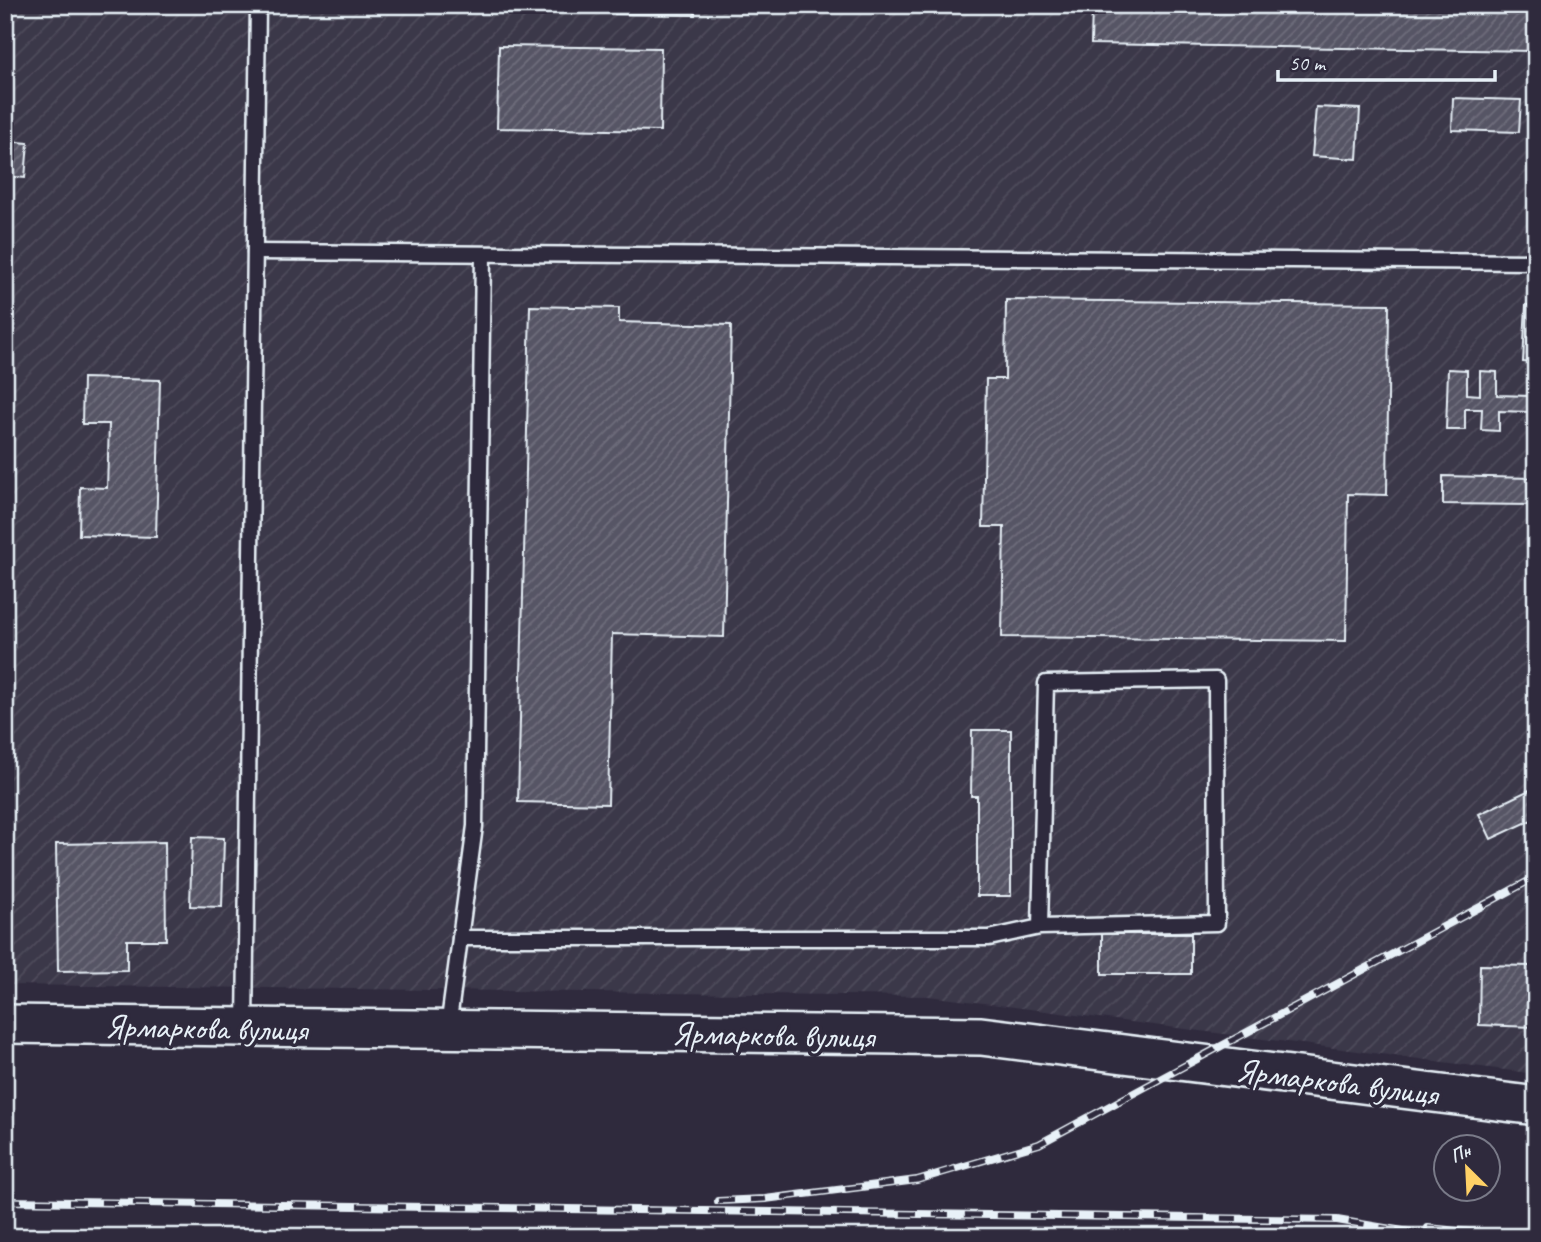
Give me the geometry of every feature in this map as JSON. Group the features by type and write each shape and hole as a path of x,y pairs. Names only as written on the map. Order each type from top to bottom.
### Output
{"street":[{"name":"Ярмаркова вулиця","path":"5,1024 981,1036 1536,1106"}],"lane":[{"path":"245,1027 258,5"},
{"path":"256,252 1536,262"},
{"path":"448,1030 475,825 483,255"},
{"path":"460,938 989,939 1040,927 1217,923 1216,680 1046,683 1040,927"}],"shaded area":[{"path":"5,5 1536,5 1536,1074 928,996 5,985"}],"building":[{"path":"615,5 695,5 695,15 615,14"},
{"path":"1092,5 1536,5 1536,51 1091,44"},
{"path":"499,46 661,48 660,131 497,128"},
{"path":"1453,98 1521,100 1519,132 1452,130"},
{"path":"1316,107 1360,109 1357,159 1312,156"},
{"path":"5,141 28,143 25,178 5,176"},
{"path":"1006,300 1389,304 1387,495 1348,494 1346,641 1002,637 1004,527 983,527 986,379 1005,379"},
{"path":"1526,305 1536,305 1536,363 1523,362"},
{"path":"530,306 619,308 619,322 731,325 724,637 612,634 608,804 518,802"},
{"path":"1448,369 1467,370 1467,394 1480,395 1480,371 1497,372 1497,395 1531,396 1530,412 1499,411 1499,431 1481,430 1482,409 1465,409 1465,430 1446,430"},
{"path":"83,378 160,380 156,537 79,535 80,487 107,488 109,424 82,424"},
{"path":"1443,476 1536,478 1536,505 1443,504"},
{"path":"972,730 1011,730 1011,896 977,896 977,796 971,796"},
{"path":"1536,749 1536,767 1529,753"},
{"path":"1536,787 1536,818 1491,839 1479,814"},
{"path":"192,837 224,838 222,907 190,906"},
{"path":"165,842 166,940 127,940 127,970 58,971 56,844"},
{"path":"1102,934 1191,934 1191,974 1102,974"},
{"path":"1480,965 1536,966 1536,1027 1479,1025"}],"railway":[{"path":"718,1201 765,1199 917,1180 1039,1144 1536,877"},
{"path":"5,1201 1337,1220 1439,1237"},
{"path":"1428,1228 1520,1237"}]}
